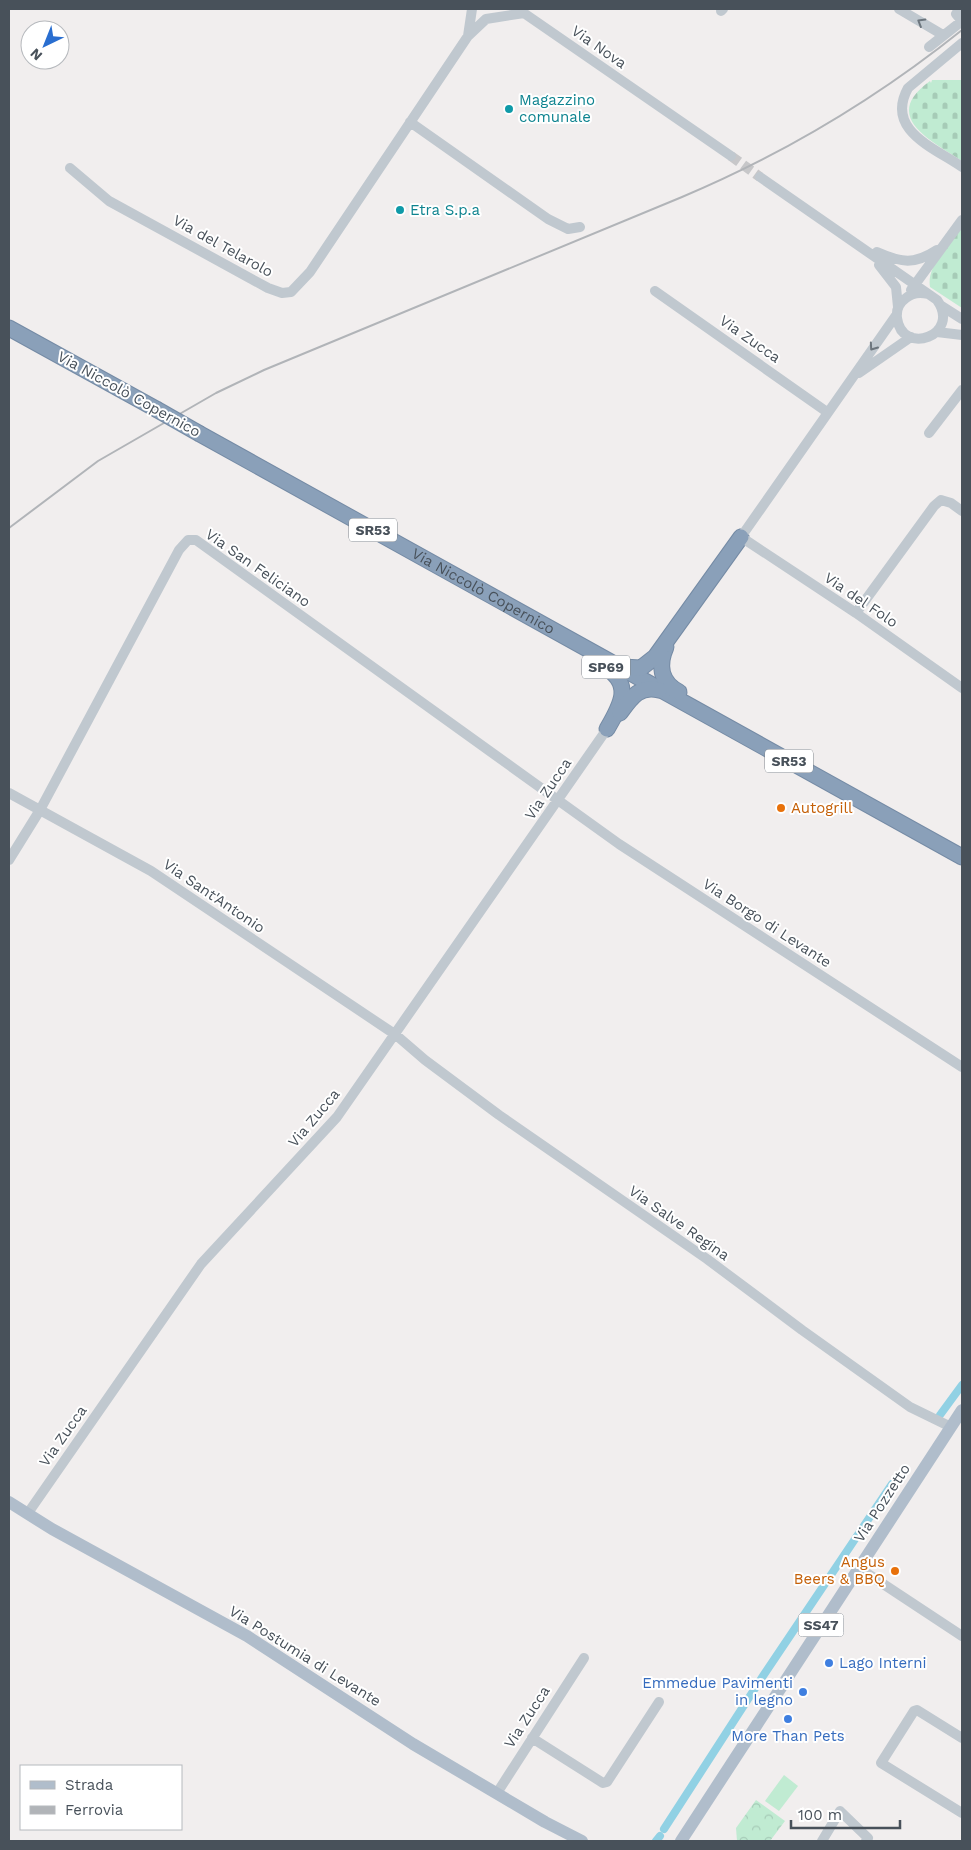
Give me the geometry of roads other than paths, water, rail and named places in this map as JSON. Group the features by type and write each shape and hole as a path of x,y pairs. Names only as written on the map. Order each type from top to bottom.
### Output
{"highway":[{"name":"Via Niccolò Copernico","path":"9,328 959,856"},
{"name":"SP69","path":"620,667 636,669 646,666 670,639 741,538"},
{"name":"SP69","path":"547,627 574,649 620,679 622,685 621,700 607,729"},
{"name":"SP69","path":"670,639 661,662 664,678 674,689 708,708 734,730"},
{"name":"SP69","path":"607,729 638,692 648,688 667,693"}],"main road":[{"name":"Via Pozzetto","path":"681,1841 962,1410"},
{"name":"Via Postumia di Levante","path":"9,1502 52,1529 247,1636 412,1744 582,1841"}],"street":[{"path":"468,36 472,9"},
{"path":"468,36 486,19 490,9"},
{"path":"899,9 943,35"},
{"path":"929,47 962,21 956,14 959,9"},
{"path":"486,19 521,11"},
{"name":"Via Nova","path":"521,11 731,156"},
{"name":"Via del Telarolo","path":"70,168 109,200 249,279 282,293 291,292 310,272 468,36"},
{"path":"962,43 908,88 902,98 900,116 910,132 962,167"},
{"path":"410,122 548,220 568,229 580,227"},
{"path":"760,177 962,319"},
{"path":"900,307 962,220"},
{"path":"854,242 894,259 912,262 922,260 942,247"},
{"path":"854,242 886,271 896,287 900,307 900,328 910,337"},
{"path":"937,332 943,319 934,299 928,292 924,280 926,273 942,247"},
{"name":"Via Zucca","path":"656,291 827,412"},
{"path":"900,307 915,293 934,299"},
{"name":"SP69","path":"741,538 900,307"},
{"name":"SP69","path":"850,380 875,359 910,337 925,339 937,332 962,336"},
{"path":"929,433 962,390"},
{"path":"856,613 934,506 941,500 951,502 962,511"},
{"name":"Via del Folo","path":"741,538 856,613 962,688"},
{"name":"Via San Feliciano","path":"9,860 40,810 179,550 188,540 196,540 387,680 560,800"},
{"name":"Via Zucca","path":"28,1513 201,1264 337,1117 396,1036 607,729"},
{"name":"Via Sant'Antonio","path":"9,793 151,871 396,1036"},
{"name":"Via Borgo di Levante","path":"560,800 618,844 962,1067"},
{"name":"Via Salve Regina","path":"396,1036 499,1115 707,1260 910,1407 951,1427"},
{"path":"859,1568 962,1636"},
{"name":"Via Zucca","path":"497,1793 584,1658"},
{"path":"532,1738 603,1783 607,1782 659,1702"},
{"path":"962,1738 917,1710 914,1711 881,1763 962,1813"},
{"path":"822,1841 840,1811 868,1838 866,1841"}],"waterway":[{"path":"940,1415 962,1385"},
{"path":"664,1829 763,1676 892,1484"},
{"path":"656,1841 660,1836"}],"tunnel":[{"path":"731,156 760,177"}],"railway":[{"path":"9,528 98,461 216,393 264,370 682,197 757,162 863,102 962,30"}],"place":[{"name":"Magazzino comunale","path":"509,109"},
{"name":"Etra S.p.a","path":"400,210"},
{"name":"Autogrill","path":"781,808"},
{"name":"Angus Beers & BBQ","path":"895,1571"},
{"name":"Lago Interni","path":"829,1663"},
{"name":"Emmedue Pavimenti in legno","path":"803,1692"},
{"name":"More Than Pets","path":"788,1719"}]}
